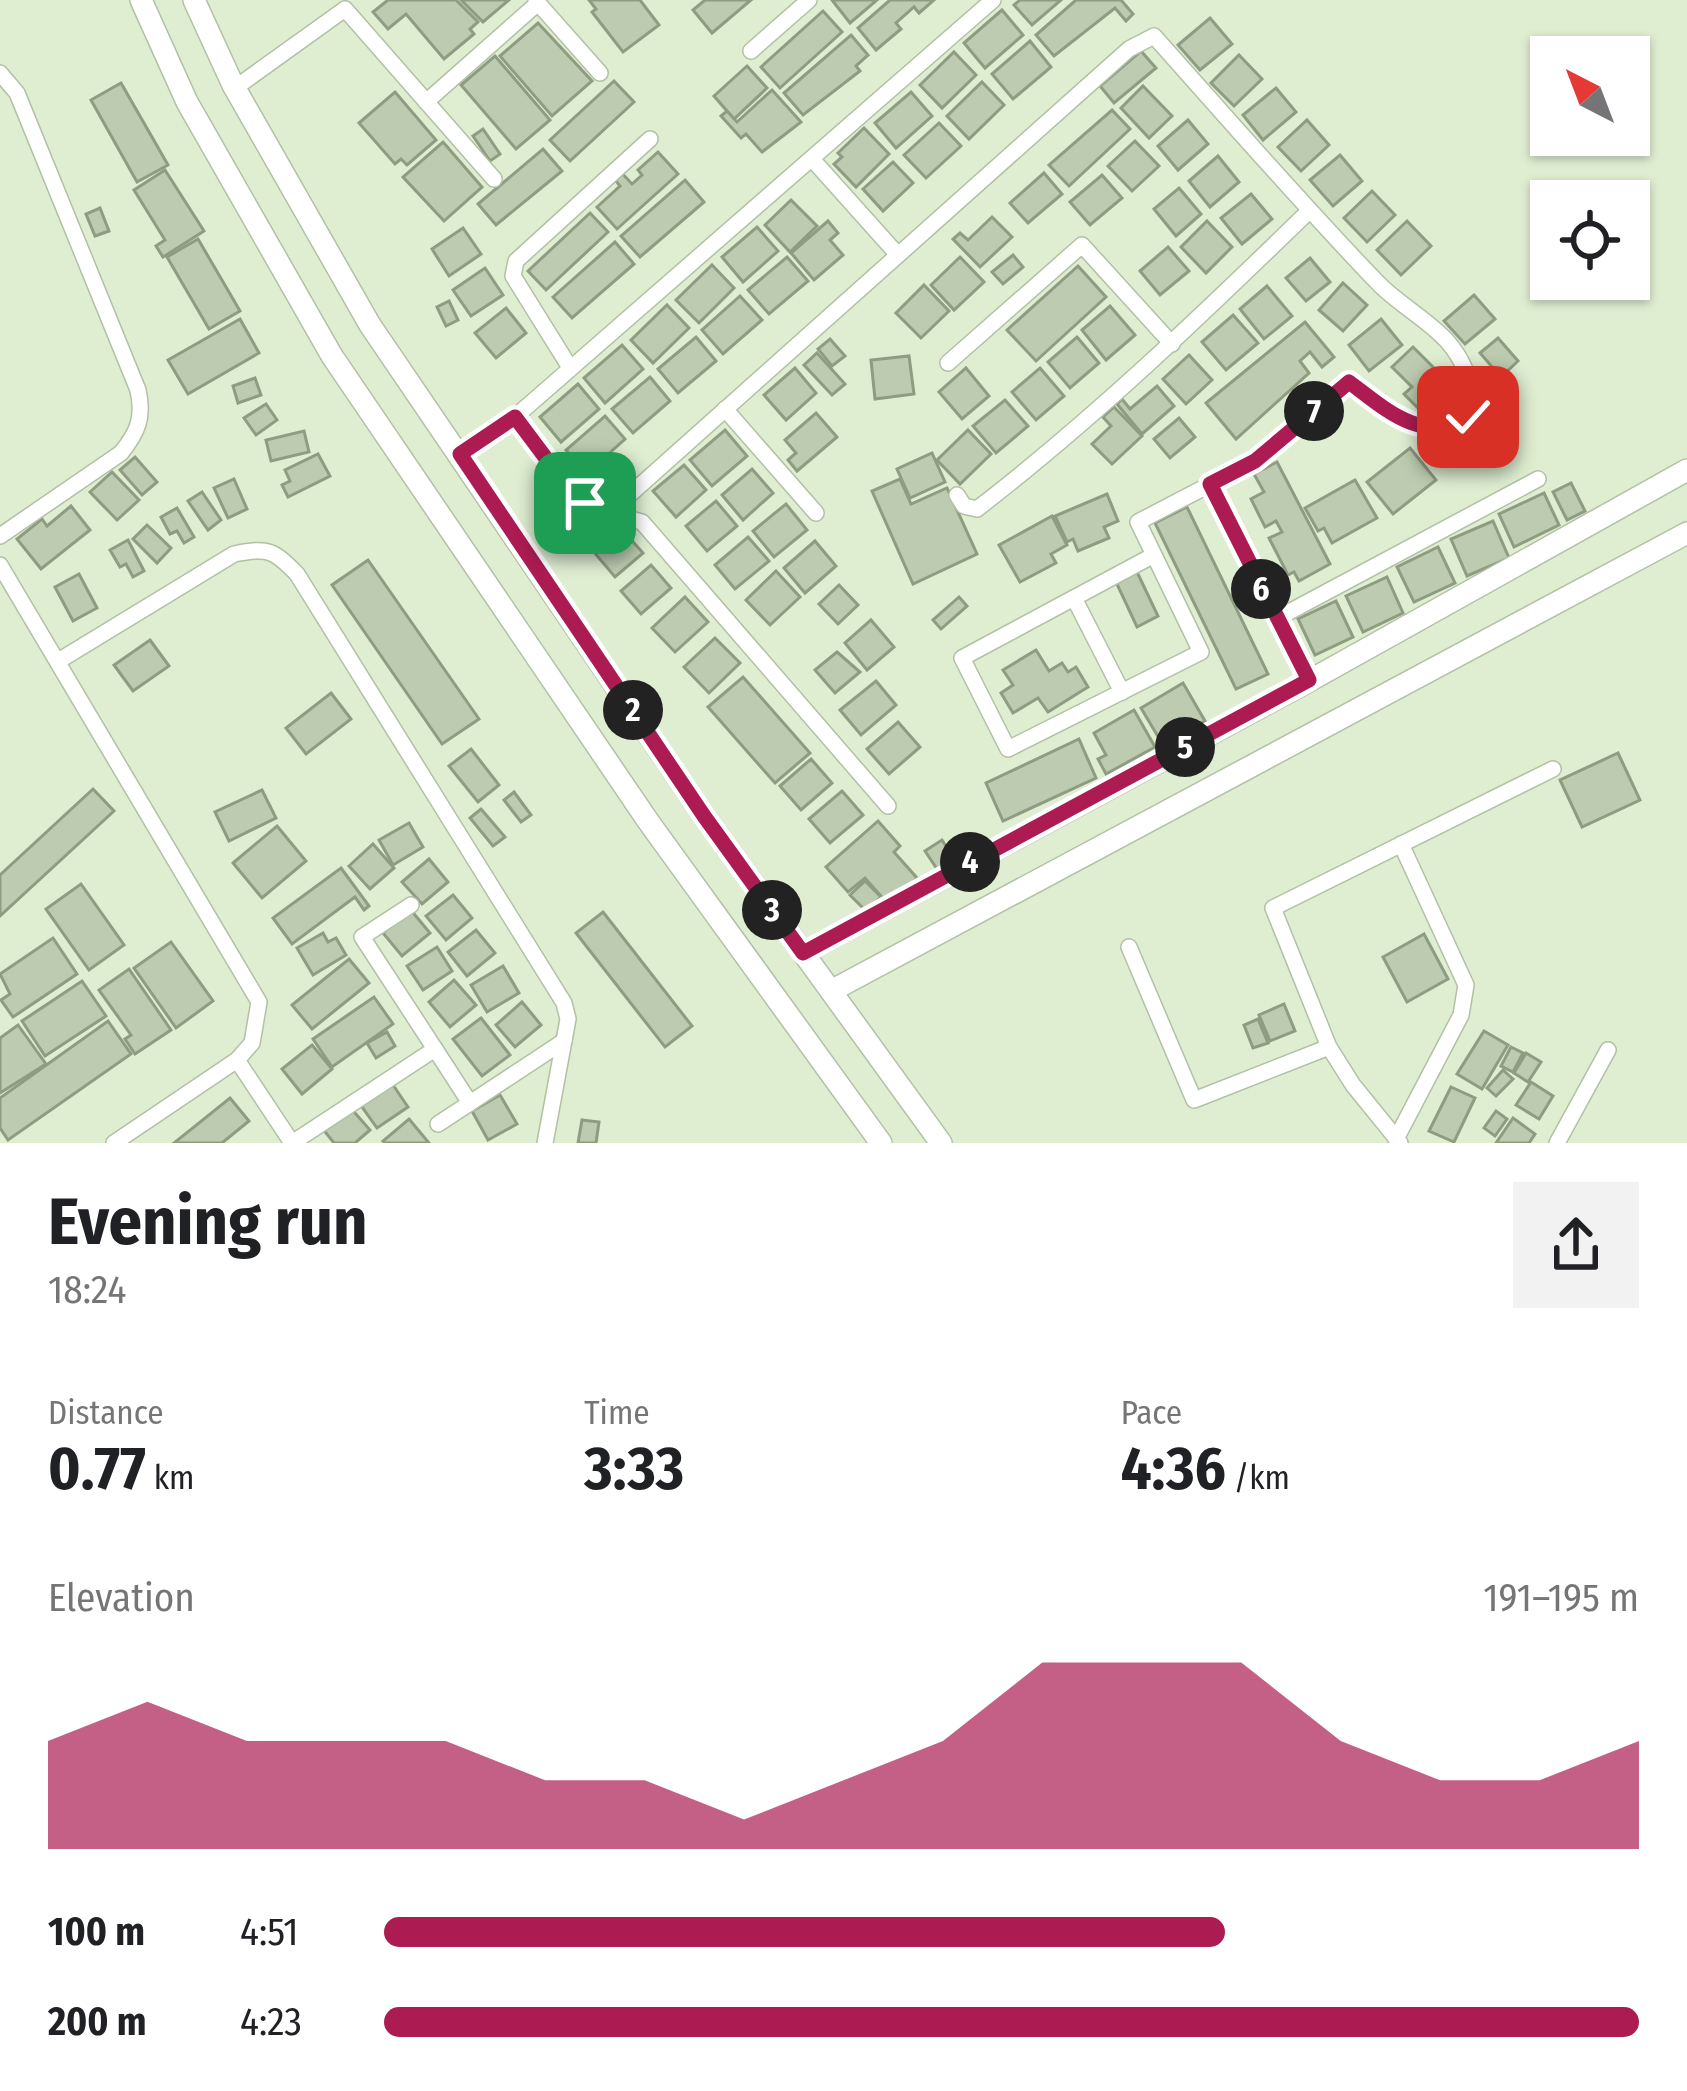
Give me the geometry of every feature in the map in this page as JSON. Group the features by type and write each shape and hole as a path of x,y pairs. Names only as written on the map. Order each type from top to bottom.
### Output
{"street":[{"path":"141,0 188,102 332,356 648,821 880,1143"},
{"path":"194,0 235,88 370,325 704,816 940,1143"},
{"path":"751,51 809,0"},
{"path":"460,454 515,417 993,0"},
{"path":"426,102 537,2 600,73"},
{"path":"235,88 345,9 494,179"},
{"path":"608,514 1130,50 1154,36 1309,211 1388,293 1448,342 1467,373 1473,394 1468,417 1456,424 1406,424 1349,382 1255,461 1138,522 1154,555 1201,652 1008,749 962,658 1154,555"},
{"path":"0,73 17,93 138,390 142,412 136,435 122,453 0,536"},
{"path":"569,366 513,276 516,262 650,139"},
{"path":"812,159 898,255"},
{"path":"957,495 964,506 977,509 1172,344 1309,211"},
{"path":"948,363 1082,244 1172,344"},
{"path":"725,409 816,513"},
{"path":"515,417 572,493 608,514 642,522 888,806"},
{"path":"803,953 1687,470"},
{"path":"1276,619 1538,479"},
{"path":"1210,484 1309,680"},
{"path":"831,991 1687,533"},
{"path":"59,660 235,554 274,552 297,574 568,1011 545,1143"},
{"path":"0,565 259,1002 252,1042 237,1060 120,1141"},
{"path":"1074,598 1122,692"},
{"path":"1402,844 1466,985 1461,1015 1398,1141 1328,1047 1273,908 1552,769"},
{"path":"411,905 362,938 470,1102"},
{"path":"1129,947 1194,1100 1328,1047"},
{"path":"438,1124 564,1041"},
{"path":"237,1060 292,1143 435,1048"},
{"path":"1557,1143 1608,1050"}],"building":[{"path":"388,0 456,0 478,22 470,29 474,34 444,59 406,14 388,29 373,12"},
{"path":"461,0 509,0 483,22"},
{"path":"589,0 640,0 659,25 623,52 592,12 596,9"},
{"path":"705,0 751,0 712,33 693,10"},
{"path":"832,0 877,0 850,23"},
{"path":"890,0 934,0 919,13 914,7 896,23 901,29 876,50 858,28"},
{"path":"1020,0 1061,0 1032,25 1014,5"},
{"path":"1076,0 1121,0 1133,14 1126,21 1115,8 1054,56 1036,35"},
{"path":"1002,10 1023,35 985,68 964,43"},
{"path":"823,11 842,32 780,88 761,67"},
{"path":"1210,18 1232,44 1200,70 1178,45"},
{"path":"538,23 592,81 552,116 500,56"},
{"path":"851,35 868,55 856,66 860,71 803,115 784,93"},
{"path":"1030,41 1051,67 1013,99 992,74"},
{"path":"1141,51 1156,68 1114,103 1100,86"},
{"path":"954,52 976,75 942,108 920,85"},
{"path":"1239,55 1262,79 1234,106 1211,83"},
{"path":"495,56 550,120 516,149 461,85"},
{"path":"747,66 767,88 734,119 714,96"},
{"path":"614,81 634,102 570,161 550,140"},
{"path":"982,82 1004,105 969,139 947,116"},
{"path":"121,83 168,165 137,182 91,100"},
{"path":"1143,86 1172,116 1149,138 1121,108"},
{"path":"1276,88 1296,112 1263,140 1243,115"},
{"path":"772,90 801,122 762,152 721,116 727,111 737,122"},
{"path":"395,92 436,140 407,165 401,159 395,164 359,123"},
{"path":"911,92 932,116 896,148 875,123"},
{"path":"1112,110 1130,129 1069,186 1049,165"},
{"path":"1188,120 1208,144 1178,170 1158,146"},
{"path":"1307,120 1329,145 1301,171 1278,147"},
{"path":"939,123 961,146 926,178 904,155"},
{"path":"864,128 889,154 856,187 834,164 842,157 838,153"},
{"path":"483,129 500,154 490,161 473,136"},
{"path":"1135,141 1159,166 1132,191 1108,166"},
{"path":"443,142 482,187 444,221 403,177"},
{"path":"543,149 562,171 496,225 478,204"},
{"path":"658,152 678,174 617,229 597,207 620,186 612,176 619,170 632,184 642,175 638,170"},
{"path":"1340,155 1362,181 1333,206 1310,180"},
{"path":"1218,156 1239,182 1210,207 1189,181"},
{"path":"893,162 913,183 883,211 863,189"},
{"path":"165,170 204,231 163,257 156,246 165,240 134,190"},
{"path":"1044,173 1062,194 1028,223 1010,203"},
{"path":"1102,175 1122,198 1090,225 1070,202"},
{"path":"685,180 704,202 640,257 621,236"},
{"path":"1179,188 1201,214 1176,236 1154,209"},
{"path":"1372,191 1395,215 1367,242 1344,218"},
{"path":"1251,194 1272,219 1242,244 1221,218"},
{"path":"791,200 817,226 790,252 765,225"},
{"path":"100,208 109,231 95,236 86,214"},
{"path":"590,213 608,232 546,290 528,271"},
{"path":"992,217 1012,237 980,267 953,239 960,233 968,240"},
{"path":"828,221 838,233 830,240 843,255 814,280 791,253"},
{"path":"1207,221 1232,247 1206,273 1181,247"},
{"path":"1407,221 1431,246 1401,275 1377,250"},
{"path":"757,227 778,251 743,282 722,257"},
{"path":"463,228 481,254 449,276 432,249"},
{"path":"198,239 240,311 209,329 167,257"},
{"path":"615,242 634,264 572,318 553,297"},
{"path":"1168,247 1189,271 1160,295 1140,271"},
{"path":"1013,255 1023,267 1003,284 992,272"},
{"path":"787,257 808,281 769,314 748,290"},
{"path":"960,257 984,282 954,310 931,285"},
{"path":"1310,258 1330,282 1306,301 1286,278"},
{"path":"712,265 734,288 699,323 676,300"},
{"path":"1078,266 1106,297 1036,361 1007,330"},
{"path":"485,268 503,295 471,316 453,290"},
{"path":"1343,283 1367,305 1343,331 1319,310"},
{"path":"924,285 949,311 921,338 896,313"},
{"path":"1267,286 1292,316 1264,339 1240,309"},
{"path":"1474,295 1495,319 1465,344 1444,321"},
{"path":"740,296 762,320 723,354 702,330"},
{"path":"449,301 458,320 446,326 437,307"},
{"path":"667,305 689,328 653,363 631,340"},
{"path":"1110,306 1135,335 1106,360 1082,330"},
{"path":"506,308 526,333 496,358 475,333"},
{"path":"1233,315 1258,343 1226,370 1202,342"},
{"path":"240,319 259,353 188,394 168,360"},
{"path":"1381,319 1402,345 1369,371 1349,345"},
{"path":"1305,322 1334,357 1322,367 1310,352 1300,361 1309,373 1236,439 1206,403"},
{"path":"696,337 716,361 678,393 658,369"},
{"path":"1077,337 1099,363 1070,388 1048,362"},
{"path":"1498,338 1518,361 1501,377 1480,353"},
{"path":"830,339 845,356 832,366 818,349"},
{"path":"622,345 643,369 605,403 584,378"},
{"path":"1413,347 1450,384 1422,412 1404,394 1412,387 1392,367"},
{"path":"817,353 845,384 832,395 804,365"},
{"path":"1189,355 1212,380 1186,404 1163,379"},
{"path":"909,356 914,394 875,399 871,360"},
{"path":"795,368 816,393 786,420 764,395"},
{"path":"966,368 989,396 962,419 939,392"},
{"path":"1040,368 1064,396 1036,420 1012,392"},
{"path":"650,377 670,401 633,433 612,409"},
{"path":"255,378 261,395 238,403 233,386"},
{"path":"578,384 599,409 561,442 540,417"},
{"path":"1157,386 1174,406 1142,434 1117,404 1122,399 1130,409"},
{"path":"1005,400 1028,426 996,453 973,426"},
{"path":"266,404 277,420 256,435 244,418"},
{"path":"1114,407 1142,436 1112,464 1092,444 1111,426 1103,417"},
{"path":"816,413 837,437 797,471 788,460 796,453 785,440"},
{"path":"605,416 625,439 605,457 616,469 607,476 597,465 587,473 566,450"},
{"path":"1179,418 1195,437 1170,458 1154,439"},
{"path":"725,430 747,456 712,486 690,460"},
{"path":"968,430 991,454 960,484 937,460"},
{"path":"304,431 309,452 271,461 266,440"},
{"path":"1410,448 1436,480 1393,514 1367,482"},
{"path":"932,453 945,482 910,498 897,469"},
{"path":"318,454 330,476 288,497 282,485 290,481 285,470"},
{"path":"135,457 157,482 142,495 120,470"},
{"path":"1277,462 1330,564 1299,581 1294,572 1288,575 1269,538 1282,532 1276,521 1265,527 1251,499 1264,492 1254,474"},
{"path":"684,465 706,490 676,517 653,491"},
{"path":"752,469 773,493 743,520 722,495"},
{"path":"112,472 139,500 117,520 90,492"},
{"path":"234,479 247,509 228,518 214,488"},
{"path":"900,479 911,504 947,488 977,554 913,584 872,491"},
{"path":"1355,480 1377,518 1332,543 1324,528 1318,531 1305,508"},
{"path":"1571,483 1585,511 1567,520 1553,492"},
{"path":"202,492 221,520 208,530 188,501"},
{"path":"1544,493 1559,525 1514,547 1499,514"},
{"path":"1107,494 1118,521 1104,527 1109,538 1078,551 1073,539 1067,542 1055,516"},
{"path":"716,501 737,526 707,551 686,526"},
{"path":"786,504 807,530 774,557 753,531"},
{"path":"71,506 90,530 41,569 17,539 42,519 47,526"},
{"path":"1187,507 1268,674 1236,689 1155,523"},
{"path":"177,508 194,537 184,543 177,531 170,534 161,517"},
{"path":"1052,516 1067,545 1051,554 1056,563 1020,582 999,545"},
{"path":"1493,521 1509,558 1467,576 1451,539"},
{"path":"147,525 171,548 157,563 133,539"},
{"path":"620,527 643,553 615,577 593,551"},
{"path":"748,537 769,561 735,589 715,565"},
{"path":"128,540 144,571 133,577 110,550"},
{"path":"815,541 836,566 805,593 784,568"},
{"path":"1438,547 1455,583 1414,602 1397,567"},
{"path":"368,560 479,719 442,744 332,585"},
{"path":"651,565 671,588 641,614 621,591"},
{"path":"776,571 800,597 770,625 746,600"},
{"path":"1137,572 1158,616 1137,627 1116,582"},
{"path":"79,574 97,608 73,621 55,587"},
{"path":"1387,577 1403,613 1363,632 1346,596"},
{"path":"839,585 858,605 838,624 819,604"},
{"path":"685,597 708,622 675,652 652,628"},
{"path":"959,597 967,606 941,629 933,620"},
{"path":"1336,601 1353,637 1315,655 1298,619"},
{"path":"871,620 894,647 867,670 845,643"},
{"path":"715,638 740,663 709,693 684,667"},
{"path":"150,640 169,666 133,691 114,665"},
{"path":"1036,650 1049,671 1062,663 1068,672 1076,667 1088,687 1048,712 1038,698 1013,713 1001,693 1013,685 1003,670"},
{"path":"837,652 860,672 835,693 815,670"},
{"path":"743,677 810,753 775,783 708,707"},
{"path":"876,681 896,705 861,735 840,710"},
{"path":"1183,683 1205,721 1163,745 1141,708"},
{"path":"331,693 351,719 306,754 286,728"},
{"path":"1134,710 1155,747 1106,774 1098,759 1106,755 1094,733"},
{"path":"898,722 920,747 889,774 867,749"},
{"path":"1079,739 1096,778 1003,821 986,783"},
{"path":"471,749 499,785 478,802 449,766"},
{"path":"1618,753 1640,800 1582,827 1560,780"},
{"path":"811,759 832,783 801,810 780,786"},
{"path":"93,789 114,811 0,916 0,875"},
{"path":"262,790 276,818 229,841 215,812"},
{"path":"842,791 863,815 830,843 809,819"},
{"path":"514,792 531,815 521,822 504,800"},
{"path":"481,809 505,837 493,846 470,818"},
{"path":"878,821 900,846 894,852 917,878 888,904 865,878 848,892 826,867"},
{"path":"409,823 423,847 393,865 379,840"},
{"path":"277,826 306,861 262,898 233,863"},
{"path":"942,840 954,859 937,869 925,851"},
{"path":"373,844 394,868 370,889 349,866"},
{"path":"429,859 448,882 422,904 402,882"},
{"path":"341,868 369,906 364,910 355,897 292,944 273,918"},
{"path":"865,881 881,897 866,911 850,895"},
{"path":"81,884 124,945 89,970 46,909"},
{"path":"453,895 472,918 446,940 426,916"},
{"path":"410,909 430,933 402,956 383,933"},
{"path":"603,912 692,1026 665,1047 576,933"},
{"path":"476,930 495,953 467,976 448,952"},
{"path":"323,933 328,942 336,938 346,955 313,975 297,948"},
{"path":"1424,934 1448,979 1407,1002 1383,957"},
{"path":"53,938 77,974 13,1017 1,1000 10,994 0,974"},
{"path":"171,942 213,1001 176,1028 134,968"},
{"path":"437,947 452,971 423,990 407,966"},
{"path":"349,959 369,983 312,1029 292,1005"},
{"path":"503,966 519,993 487,1012 471,985"},
{"path":"129,969 171,1030 135,1054 125,1039 131,1035 99,990"},
{"path":"454,980 476,1005 450,1027 429,1002"},
{"path":"82,981 106,1016 45,1056 22,1021"},
{"path":"374,997 393,1024 332,1067 313,1039"},
{"path":"522,1002 541,1025 515,1047 496,1025"},
{"path":"1284,1004 1295,1031 1270,1041 1259,1015"},
{"path":"481,1018 510,1055 482,1076 453,1039"},
{"path":"1258,1019 1268,1043 1253,1048 1244,1025"},
{"path":"108,1021 131,1054 8,1140 0,1128 0,1098"},
{"path":"18,1025 46,1064 0,1093 0,1038"},
{"path":"1484,1031 1508,1045 1482,1089 1457,1074"},
{"path":"387,1032 395,1046 376,1058 367,1043"},
{"path":"312,1045 332,1069 302,1094 282,1069"},
{"path":"1511,1047 1523,1053 1513,1072 1501,1066"},
{"path":"1526,1053 1541,1062 1528,1082 1514,1073"},
{"path":"1503,1070 1513,1079 1496,1096 1487,1088"},
{"path":"391,1082 408,1107 377,1128 360,1104"},
{"path":"1531,1082 1553,1096 1539,1119 1516,1105"},
{"path":"1451,1087 1475,1098 1454,1142 1429,1131"},
{"path":"500,1095 517,1124 488,1140 472,1111"},
{"path":"230,1098 249,1121 222,1143 174,1143"},
{"path":"348,1105 370,1130 355,1143 334,1143 322,1128"},
{"path":"1496,1111 1507,1119 1495,1136 1484,1128"},
{"path":"1513,1118 1535,1134 1529,1143 1496,1143"},
{"path":"409,1119 429,1143 383,1141"},
{"path":"582,1120 599,1122 596,1143 578,1143"}],"route":[{"path":"585,503 572,493 515,417 460,454 704,816 803,953 1309,680 1210,484 1255,461 1349,382 1406,424 1456,424 1468,417"}]}
